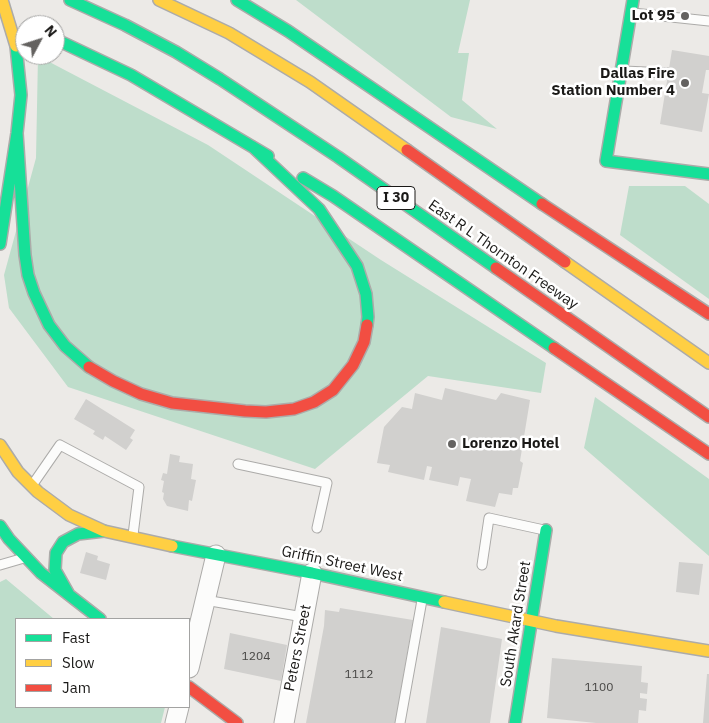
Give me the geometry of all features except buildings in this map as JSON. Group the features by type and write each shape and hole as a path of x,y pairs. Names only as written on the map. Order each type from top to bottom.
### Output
{"main road":[{"path":"0,244 21,95 16,46 2,0"},
{"name":"East R L Thornton Freeway","path":"70,0 125,25 176,52 220,79 338,157 709,417"},
{"name":"East R L Thornton Freeway","path":"159,0 229,34 310,82 709,364"},
{"path":"237,0 288,31 521,190 709,314"},
{"path":"633,0 606,161 709,174"},
{"path":"0,16 15,22"},
{"path":"65,44 131,75 253,146 333,196 709,458"},
{"path":"7,94 21,95"},
{"path":"17,133 24,255 28,275 49,325 65,346 91,368 141,394 172,403 245,412 266,412 314,402 333,390 357,357 364,342 368,318 366,294 357,266 319,209 253,146"},
{"path":"680,436 709,454"},
{"name":"Griffin Street West","path":"0,445 18,472 35,489 69,515 104,531 312,573 532,621 709,651"},
{"path":"35,489 48,513"},
{"path":"0,526 9,539 27,552 41,573 99,618"},
{"name":"South Akard Street","path":"515,723 546,530"},
{"path":"69,595 55,570 56,553 63,542 78,534 104,531"},
{"path":"190,688 237,723"}],"street":[{"path":"190,664 216,555"},
{"name":"Peters Street","path":"284,723 312,573"},
{"path":"175,723 179,708"}],"lane":[{"path":"631,12 709,20"},
{"path":"621,71 668,73"},
{"path":"35,489 60,445 139,487 133,538"},
{"path":"238,464 327,483 317,528"},
{"path":"482,565 489,518 546,530"},
{"path":"0,565 27,552"},
{"path":"400,723 422,597"},
{"path":"205,600 304,618"}],"green space":[{"path":"296,0 470,0 458,53 469,53 462,100 497,129 451,117"},
{"path":"38,65 55,65 208,145 381,260 546,363 541,393 428,376 315,469 68,387 9,308 4,275 36,158"},
{"path":"629,186 685,186 709,204 709,299 620,235"},
{"path":"595,397 709,479 709,556 584,448"},
{"path":"6,579 53,618 15,618 15,708 165,708 161,723 0,723 0,582"}],"traffic: fast":[{"path":"70,0 125,25 176,52 220,79 338,157 496,268"},
{"path":"237,0 288,31 542,204"},
{"path":"633,0 606,161 709,174"},
{"path":"65,44 131,75 268,156"},
{"path":"0,244 21,95 18,65"},
{"path":"17,133 28,275 49,325 65,346 89,367"},
{"path":"253,147 319,209 357,266 366,294 367,325"},
{"path":"303,178 333,196 554,348"},
{"path":"0,526 9,539 41,573 99,618"},
{"path":"515,723 546,530"},
{"path":"68,593 55,570 56,553 63,542 78,534 104,531"},
{"path":"172,546 312,573 444,602"}],"traffic: slow":[{"path":"2,0 15,43"},
{"path":"159,0 229,33 310,82 407,150"},
{"path":"565,262 709,363"},
{"path":"0,445 18,472 38,492 69,515 104,531 172,546"},
{"path":"444,602 556,626 709,651"}],"traffic: jam":[{"path":"407,150 565,262"},
{"path":"542,204 709,314"},
{"path":"496,268 709,417"},
{"path":"89,367 141,394 172,403 245,411 266,412 294,409 314,402 333,390 353,365 364,342 367,325"},
{"path":"554,348 709,454"},
{"path":"190,688 237,723"}],"place":[{"name":"Lot 95","path":"685,16"},
{"name":"Dallas Fire Station Number 4","path":"685,83"},
{"name":"Lorenzo Hotel","path":"452,444"}]}
